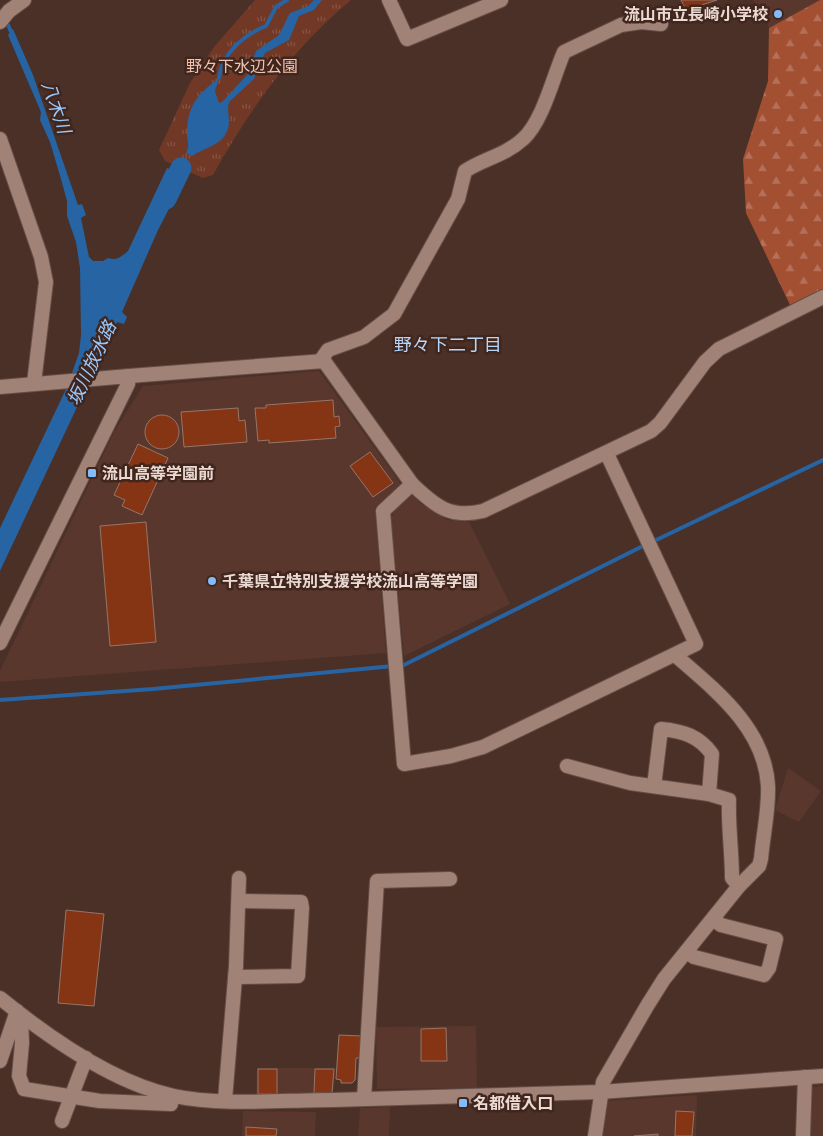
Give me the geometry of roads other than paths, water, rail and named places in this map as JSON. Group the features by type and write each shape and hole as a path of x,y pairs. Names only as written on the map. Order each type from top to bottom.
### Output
{"street":[{"path":"0,22 9,11 24,0"},
{"path":"389,0 406,39 502,0"},
{"path":"321,360 328,350 364,337 394,314 458,199 465,171 495,158 524,139 536,122 564,52 621,25 641,22 661,24"},
{"path":"0,139 7,178 41,257 46,282 40,383"},
{"path":"321,360 412,484 428,499 444,510 457,515 471,514 483,512 607,454 651,431 660,423 705,362 719,349 823,297"},
{"path":"0,386 321,360"},
{"path":"0,643 128,384 124,377"},
{"path":"412,484 383,511 404,764 424,762 484,747 696,644 607,454"},
{"path":"595,1136 600,1092 603,1082 647,1006 664,979 714,920 739,886 758,866 761,859 768,800 764,762 753,737 735,712 675,655"},
{"path":"654,786 661,729 682,731 703,741 712,754 709,794"},
{"path":"567,766 630,783 709,794 729,800 728,824 732,848 732,878 739,886"},
{"path":"225,1100 235,977 239,878"},
{"path":"364,1099 377,881 450,879"},
{"path":"235,977 298,976 302,908 301,902 239,901"},
{"path":"687,952 694,957 764,975 769,968 776,939 721,925 714,920"},
{"path":"0,998 86,1058 138,1084 174,1096 225,1100 333,1100 600,1092 823,1076"},
{"path":"0,1061 19,1013"},
{"path":"19,1013 22,1043 19,1076 24,1089 100,1101 171,1104"},
{"path":"62,1121 86,1058"},
{"path":"804,1136 805,1077"}],"water":[{"path":"314,0 322,0 314,10 299,16 289,40 265,53 254,79 229,102 229,123 224,136 215,144 192,156 186,153 189,115 195,101 205,89 219,78 215,91 219,103 222,102 247,75 256,51 279,35 290,13 308,6"},
{"path":"13,29 33,75 78,205 82,204 86,215 81,218 89,257 93,261 103,261 108,258 116,259 128,251 167,168 186,176 158,230 122,312 127,317 124,324 117,322 0,571 0,528 67,387 79,353 81,335 80,268 76,242 67,216 67,201 50,142 40,120 41,112 8,35"}],"waterway":[{"path":"219,78 221,69 235,46 250,34 266,26 276,7 287,0"},
{"name":"八木川","path":"8,25 13,36"},
{"name":"坂川放水路","path":"166,199 181,168"},
{"path":"652,542 823,460"},
{"path":"0,700 153,689 404,665 645,545"}],"place":[{"name":"流山市立長崎小学校","path":"778,14"},
{"name":"流山高等学園前","path":"92,473"},
{"name":"千葉県立特別支援学校流山高等学園","path":"212,581"},
{"name":"名都借入口","path":"463,1103"}],"district":[{"name":"野々下二丁目","path":"448,344"}],"park label":[{"name":"野々下水辺公園","path":"242,66"}]}
